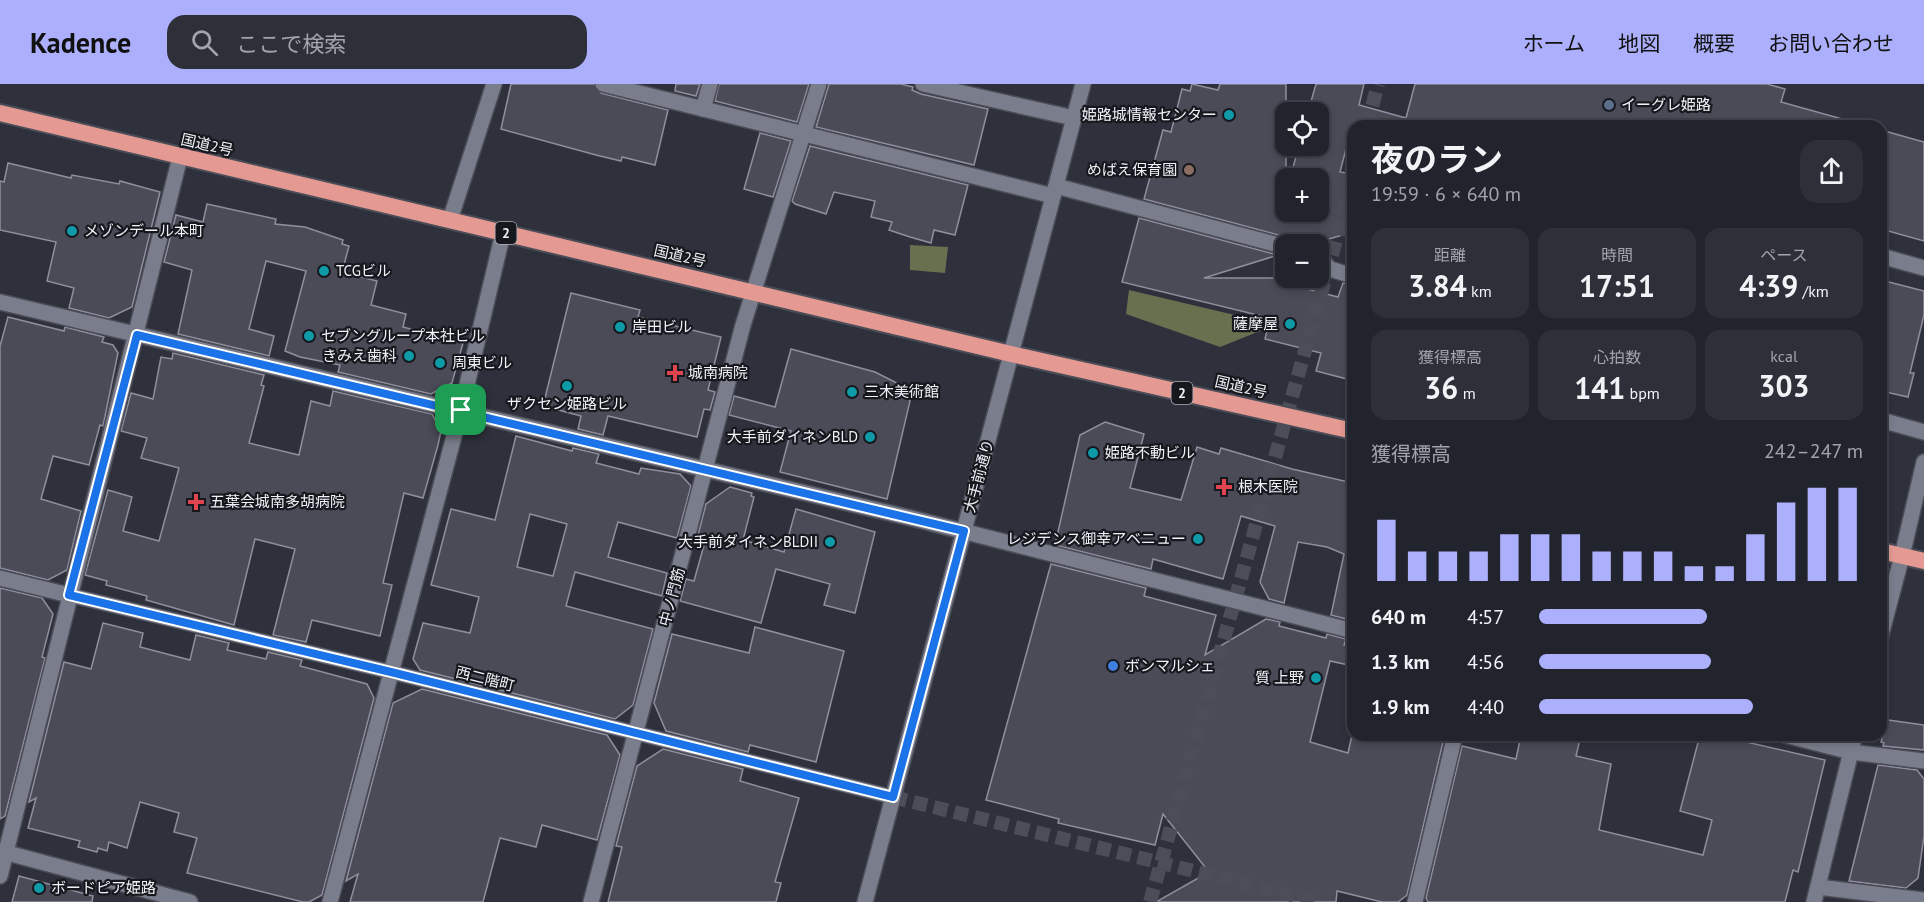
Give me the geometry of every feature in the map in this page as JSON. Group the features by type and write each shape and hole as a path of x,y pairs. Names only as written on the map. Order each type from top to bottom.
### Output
{"highway":[{"name":"国道2号","path":"0,113 1011,354 1347,430"},
{"path":"1887,552 1924,561"}],"street":[{"path":"450,220 494,84"},
{"path":"703,109 710,84"},
{"name":"中ノ門筋","path":"591,902 753,292 819,84"},
{"path":"923,84 1074,118"},
{"name":"大手前通り","path":"865,902 1083,84"},
{"path":"611,85 703,109 1275,244"},
{"path":"0,876 3,852 137,335 180,157"},
{"path":"330,902 461,410 503,233"},
{"path":"1887,258 1924,268"},
{"path":"1329,268 1347,274"},
{"path":"0,302 964,531 1347,629"},
{"path":"1887,422 1924,432"},
{"path":"1887,612 1924,462"},
{"path":"0,578 69,595"},
{"name":"西二階町","path":"69,595 391,672 893,797"},
{"path":"1414,902 1454,741"},
{"path":"1808,741 1851,752 1924,761"},
{"path":"1814,902 1854,741"},
{"path":"3,852 190,902"},
{"path":"1818,886 1924,900"}],"green space":[{"path":"910,245 948,247 945,273 910,270"},
{"path":"1129,290 1260,321 1260,331 1220,347 1126,314"}],"building":[{"path":"511,84 594,84 601,93 668,110 655,165 622,157 621,161 501,129"},
{"path":"676,84 700,84 696,96 675,91"},
{"path":"719,84 809,84 797,122 715,101"},
{"path":"829,84 901,84 913,87 912,90 921,94 988,109 974,165 816,127"},
{"path":"1192,84 1218,90 1220,84 1286,84 1286,102 1275,102 1275,156 1286,156 1286,168 1275,168 1275,222 1329,222 1329,168 1293,168 1296,156 1329,156 1329,102 1311,102 1316,84 1364,84 1359,105 1406,118 1415,84 1767,84 1785,89 1781,102 1846,120 1347,120 1347,145 1340,172 1347,173 1347,234 1329,239 1329,234 1275,234 1144,199 1163,130 1171,132 1182,89 1190,91"},
{"path":"1887,132 1924,142 1924,241 1887,231"},
{"path":"760,133 791,141 773,197 744,189"},
{"path":"810,146 968,185 955,235 934,230 931,243 889,230 892,222 871,217 875,201 834,192 826,214 795,204 792,201"},
{"path":"8,163 71,178 72,175 119,184 120,181 160,192 132,307 109,318 69,308 74,288 47,281 56,242 0,230 0,181 4,182"},
{"path":"207,204 276,219 275,224 305,227 343,240 342,244 349,246 342,272 377,281 371,305 406,314 403,327 463,343 452,383 431,394 338,372 340,365 300,357 285,351 306,271 266,261 249,329 274,336 269,356 178,334 192,270 164,262 176,215 203,222"},
{"path":"1139,218 1275,254 1204,278 1275,278 1275,288 1307,288 1338,297 1343,283 1347,284 1347,379 1316,371 1321,353 1265,339 1270,318 1122,282"},
{"path":"1887,282 1924,291 1924,315 1910,373 1914,373 1908,397 1887,392"},
{"path":"571,293 640,310 638,317 721,337 708,390 715,392 710,410 704,409 697,437 608,416 603,435 578,429 581,416 543,406"},
{"path":"8,317 64,331 65,327 104,337 102,342 113,345 118,353 103,426 100,425 89,465 53,456 41,499 81,511 67,570 48,580 0,568 0,346"},
{"path":"791,349 875,372 897,383 910,401 887,499 780,472 791,431 729,415 734,396 775,407"},
{"path":"173,353 264,375 261,385 264,386 249,443 299,455 311,401 330,406 333,391 432,414 441,431 438,445 423,498 404,493 383,583 392,585 380,636 312,620 306,642 273,635 295,549 255,539 234,625 146,600 147,596 106,585 107,581 85,575 108,490 132,497 123,531 159,541 179,468 141,458 147,438 121,431 131,393 153,399 161,357 172,359"},
{"path":"1105,422 1144,434 1130,488 1181,500 1197,447 1219,454 1221,448 1292,469 1347,482 1347,619 1331,615 1344,554 1327,547 1298,542 1284,603 1269,599 1260,582 1275,526 1241,516 1223,579 1153,559 1151,569 1055,545 1080,435"},
{"path":"516,436 572,451 573,448 599,454 596,463 639,474 641,468 680,474 691,486 677,538 618,522 608,557 667,573 662,596 575,572 566,606 653,629 633,705 615,719 420,670 413,659 423,623 470,633 479,597 431,585 451,509 495,520","holes":["530,514 567,524 553,576 517,567"]},
{"path":"730,487 752,493 751,496 754,497 743,540 784,552 796,509 875,532 855,613 824,605 830,584 776,569 761,623 680,601 686,579 694,581 704,545 696,543 706,504"},
{"path":"1051,564 1146,588 1144,596 1216,615 1205,655 1266,619 1280,622 1279,626 1326,638 1327,634 1346,639 1344,645 1347,646 1347,665 1330,661 1310,742 1348,753 1351,741 1443,742 1407,895 1398,902 1382,902 1337,891 1336,902 1156,902 1209,872 1163,814 1155,845 1058,823 1059,819 986,800"},
{"path":"0,588 42,598 53,614 42,657 45,658 5,816 0,819"},
{"path":"103,623 143,633 140,647 190,660 196,635 229,643 227,650 266,659 268,652 302,660 300,666 367,684 374,698 322,895 309,902 303,902 187,873 197,838 174,832 179,813 140,802 127,848 109,842 107,851 98,848 97,852 78,847 80,841 28,828 36,798 29,802 64,662 91,669"},
{"path":"755,627 844,651 816,762 750,745 748,752 666,731 654,703 672,634 749,653"},
{"path":"422,689 607,735 620,755 597,840 542,825 536,847 500,838 483,902 350,902 358,874 346,881 393,703"},
{"path":"1888,720 1924,725 1924,750 1883,746 1884,743 1881,741 1887,741"},
{"path":"1520,741 1580,741 1576,756 1611,764 1599,830 1703,855 1712,820 1680,811 1698,741 1742,741 1825,760 1798,872 1793,870 1785,902 1428,902 1426,898 1462,746 1516,759"},
{"path":"663,749 743,769 740,781 799,798 775,882 781,883 776,902 608,902 622,847 616,846 637,766"},
{"path":"1878,765 1917,770 1924,779 1924,836 1918,878 1906,888 1849,881"},
{"name":"ボードピア姫路","path":"19,876 93,896 92,902 12,902"}],"tunnel":[{"path":"1369,120 1378,84"},
{"path":"1150,902 1347,201"},
{"path":"893,797 1320,902"}],"place":[{"name":"イーグレ姫路","path":"1609,105"},
{"name":"姫路城情報センター","path":"1229,115"},
{"name":"めばえ保育園","path":"1189,170"},
{"name":"メゾンデール本町","path":"72,231"},
{"name":"TCGビル","path":"324,271"},
{"name":"薩摩屋","path":"1290,324"},
{"name":"岸田ビル","path":"620,327"},
{"name":"セブングループ本社ビル","path":"309,336"},
{"name":"きみえ歯科","path":"409,356"},
{"name":"周東ビル","path":"440,363"},
{"name":"城南病院","path":"675,373"},
{"name":"ザクセン姫路ビル","path":"567,386"},
{"name":"三木美術館","path":"852,392"},
{"name":"大手前ダイネンBLD","path":"870,437"},
{"name":"姫路不動ビル","path":"1093,453"},
{"name":"根木医院","path":"1224,487"},
{"name":"五葉会城南多胡病院","path":"196,502"},
{"name":"レジデンス御幸アベニュー","path":"1198,539"},
{"name":"大手前ダイネンBLDII","path":"830,542"},
{"name":"ボンマルシェ","path":"1113,666"},
{"name":"質 上野","path":"1316,678"},
{"name":"ボードピア姫路","path":"39,888"}],"route":[{"path":"137,335 461,410 587,443 964,531 893,797 391,672 69,595 137,335"}]}
